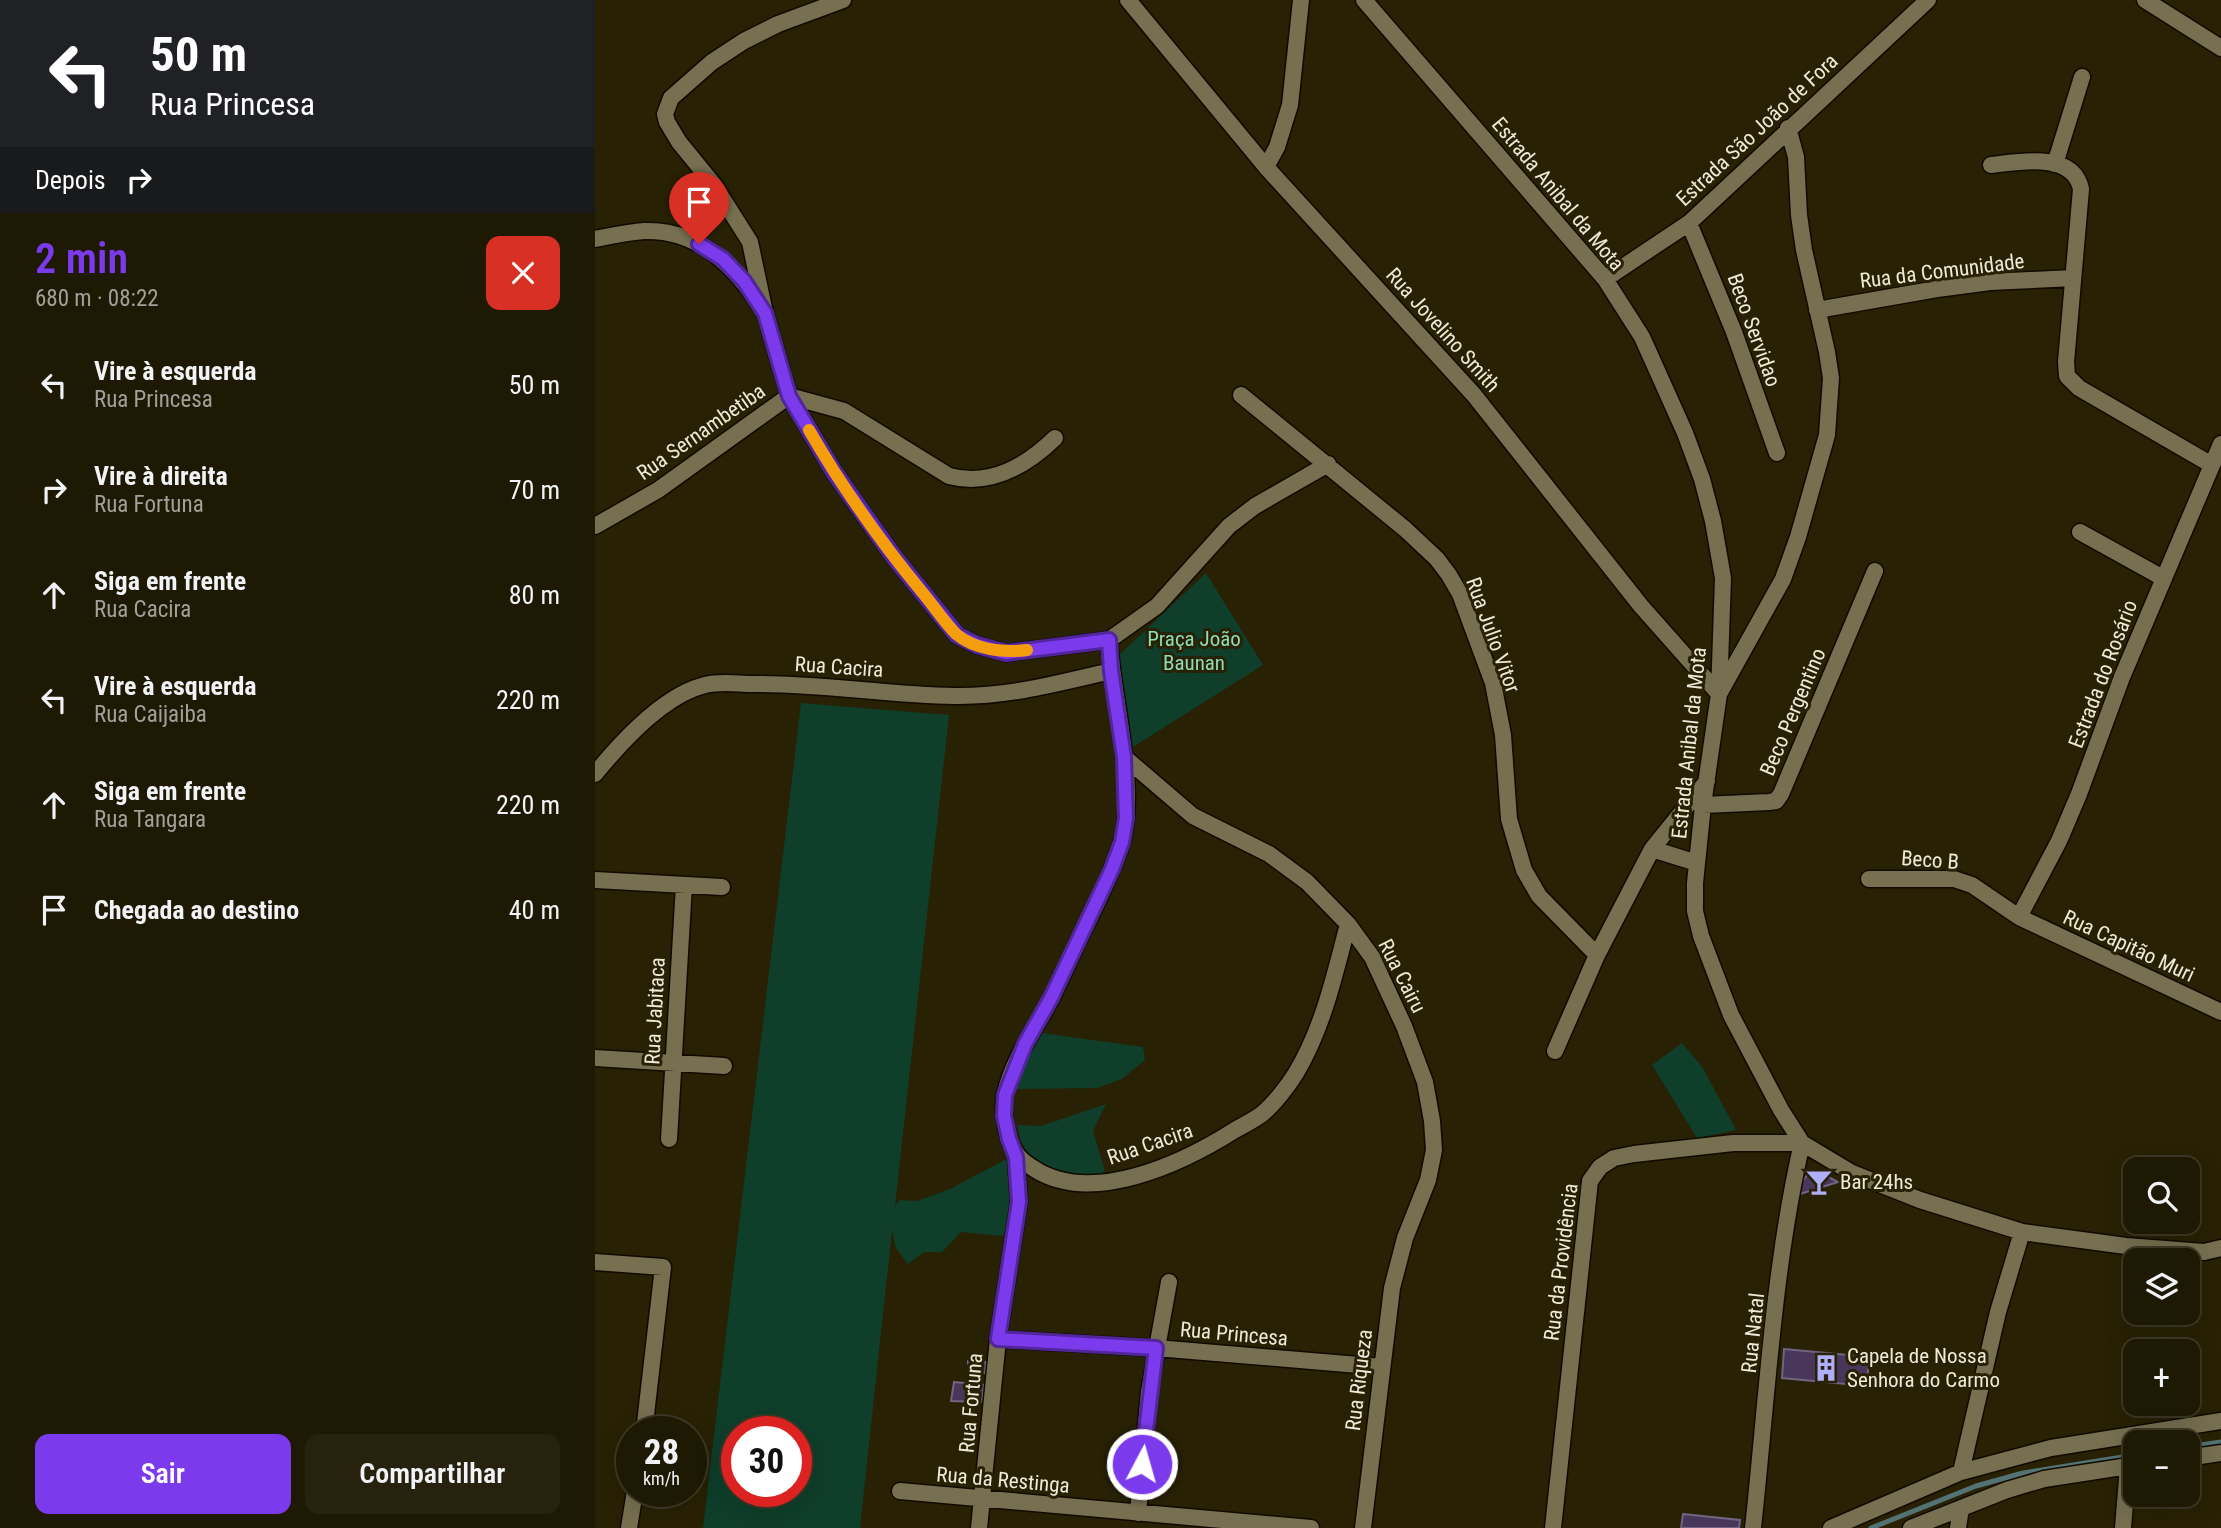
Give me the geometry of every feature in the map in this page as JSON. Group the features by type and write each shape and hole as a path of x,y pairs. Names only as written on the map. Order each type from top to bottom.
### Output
{"street":[{"path":"843,0 778,24 744,41 712,62 671,98 666,107 667,122 714,185 750,242 765,313 789,396 834,472 894,557 957,635 977,645 1006,653 1109,640 1157,606 1229,526 1255,506 1328,464"},
{"name":"Rua Jovelino Smith","path":"1128,0 1266,167 1474,395 1641,606 1719,694"},
{"path":"1266,167 1277,147 1290,105 1301,0"},
{"name":"Estrada Anibal da Mota","path":"1364,0 1605,279 1642,337 1660,374 1702,479 1713,521 1723,579 1719,694 1703,805 1695,911 1705,947 1731,1015 1781,1110 1802,1143 1852,1173 1920,1200 2022,1232 2126,1247 2204,1252 2221,1248"},
{"name":"Estrada São João de Fora","path":"1605,279 1689,223 1928,0"},
{"path":"2145,0 2221,48"},
{"path":"2055,164 2082,77"},
{"path":"1719,694 1783,579 1805,515 1827,435 1831,378 1804,250 1796,157 1788,128"},
{"path":"1991,164 2032,160 2055,164 2072,173 2079,181 2081,190 2067,376 2079,388 2212,464"},
{"name":"Beco Servidao","path":"1689,223 1734,332 1777,453"},
{"path":"595,239 645,231 677,234 723,259 744,281 765,313"},
{"name":"Rua da Comunidade","path":"1817,310 1990,282 2073,278"},
{"name":"Rua Julio Vitor","path":"1241,395 1405,529 1437,559 1460,594 1493,683 1503,735 1509,819 1524,870 1539,896 1597,955"},
{"name":"Rua Sernambetiba","path":"595,526 658,490 789,396 843,411 949,476 963,480 987,478 1012,471 1035,457 1055,438"},
{"name":"Estrada do Rosário","path":"2019,917 2059,841 2122,677 2221,444"},
{"path":"2080,532 2163,578"},
{"name":"Beco Pergentino","path":"1703,805 1776,801 1875,571"},
{"path":"1016,1157 1004,1116 1005,1095 1025,1044 1051,998 1122,842 1126,818 1124,757 1109,640"},
{"name":"Rua Cacira","path":"595,774 610,755 650,717 682,694 706,684 778,683 954,696 1011,694 1111,671"},
{"name":"Rua Cairu","path":"1124,757 1193,817 1269,853 1307,882 1348,924 1372,957 1404,1026 1425,1082 1432,1121 1434,1150 1428,1180 1405,1238"},
{"path":"1555,1051 1597,955 1652,849 1707,781"},
{"path":"1652,849 1697,863"},
{"name":"Beco B","path":"1869,879 1954,879 1972,885 2019,917"},
{"path":"595,880 722,887"},
{"name":"Rua Jabitaca","path":"669,1139 684,885"},
{"name":"Rua Capitão Muri","path":"2019,917 2221,1012"},
{"name":"Rua Cacira","path":"1016,1157 1058,1181 1083,1184 1112,1181 1152,1170 1202,1150 1263,1113 1295,1073 1316,1030 1331,992 1348,924"},
{"path":"595,1058 724,1066"},
{"name":"Rua da Providência","path":"1553,1528 1590,1181 1600,1167 1614,1158 1634,1154 1733,1143 1802,1143"},
{"name":"Rua Natal","path":"1753,1528 1782,1255 1791,1190 1802,1143"},
{"name":"Rua Fortuna","path":"979,1528 984,1500 998,1339 1019,1202 1016,1157"},
{"path":"1961,1472 1998,1312 2022,1232"},
{"name":"Rua Riqueza","path":"1363,1528 1392,1288 1405,1238"},
{"path":"595,1262 663,1267 646,1416"},
{"path":"1137,1513 1156,1348 1169,1282"},
{"name":"Rua Princesa","path":"998,1339 1156,1348 1382,1367"},
{"path":"1831,1528 1961,1472 2051,1448 2221,1421"},
{"path":"2200,1456 2221,1453"},
{"path":"1911,1528 2007,1490 2044,1479 2123,1467"},
{"name":"Rua da Restinga","path":"900,1492 1311,1528"},
{"path":"629,1528 632,1507"},
{"path":"2123,1528 2126,1507"},
{"path":"1958,1528 1961,1508"}],"green space":[{"name":"Praça João Baunan","path":"1206,573 1263,665 1133,747 1116,658"},
{"path":"801,703 949,715 895,1206 899,1200 917,1201 950,1189 1010,1157 1009,1223 1003,1236 961,1232 942,1252 924,1252 908,1264 896,1248 892,1230 860,1528 703,1528"},
{"path":"1035,1032 1143,1047 1145,1060 1122,1079 1097,1088 1013,1089"},
{"path":"1682,1043 1703,1068 1736,1130 1697,1138 1652,1065"},
{"path":"1106,1104 1093,1131 1105,1171 1083,1178 1060,1176 1040,1165 1023,1145 1017,1125 1041,1126"}],"building":[{"name":"Bar 24hs","path":"1817,1171 1838,1182 1800,1194 1801,1183 1808,1174"},
{"name":"Capela de Nossa Senhora do Carmo","path":"1784,1349 1869,1357 1867,1386 1782,1378"},
{"path":"968,1361 986,1362 985,1373 968,1372"},
{"path":"954,1382 984,1385 982,1402 951,1401"},
{"path":"1683,1514 1740,1520 1739,1528 1681,1528"}],"waterway":[{"path":"2200,1445 2221,1442"},
{"path":"1871,1528 1976,1486 2023,1473 2123,1457"}],"slow traffic":[{"path":"809,430 834,472 894,557 957,635 977,645 1006,653 1027,650"}],"place":[{"name":"Bar 24hs","path":"1819,1182"},
{"name":"Capela de Nossa Senhora do Carmo","path":"1826,1368"}],"route":[{"path":"699,244 723,259 744,281 765,313 789,396 834,472 894,557 957,635 977,645 1006,653 1109,640 1124,757 1126,818 1122,842 1112,869 1051,998 1025,1044 1005,1095 1004,1116 1016,1157 1019,1202 998,1339 1156,1348 1142,1464"}]}
